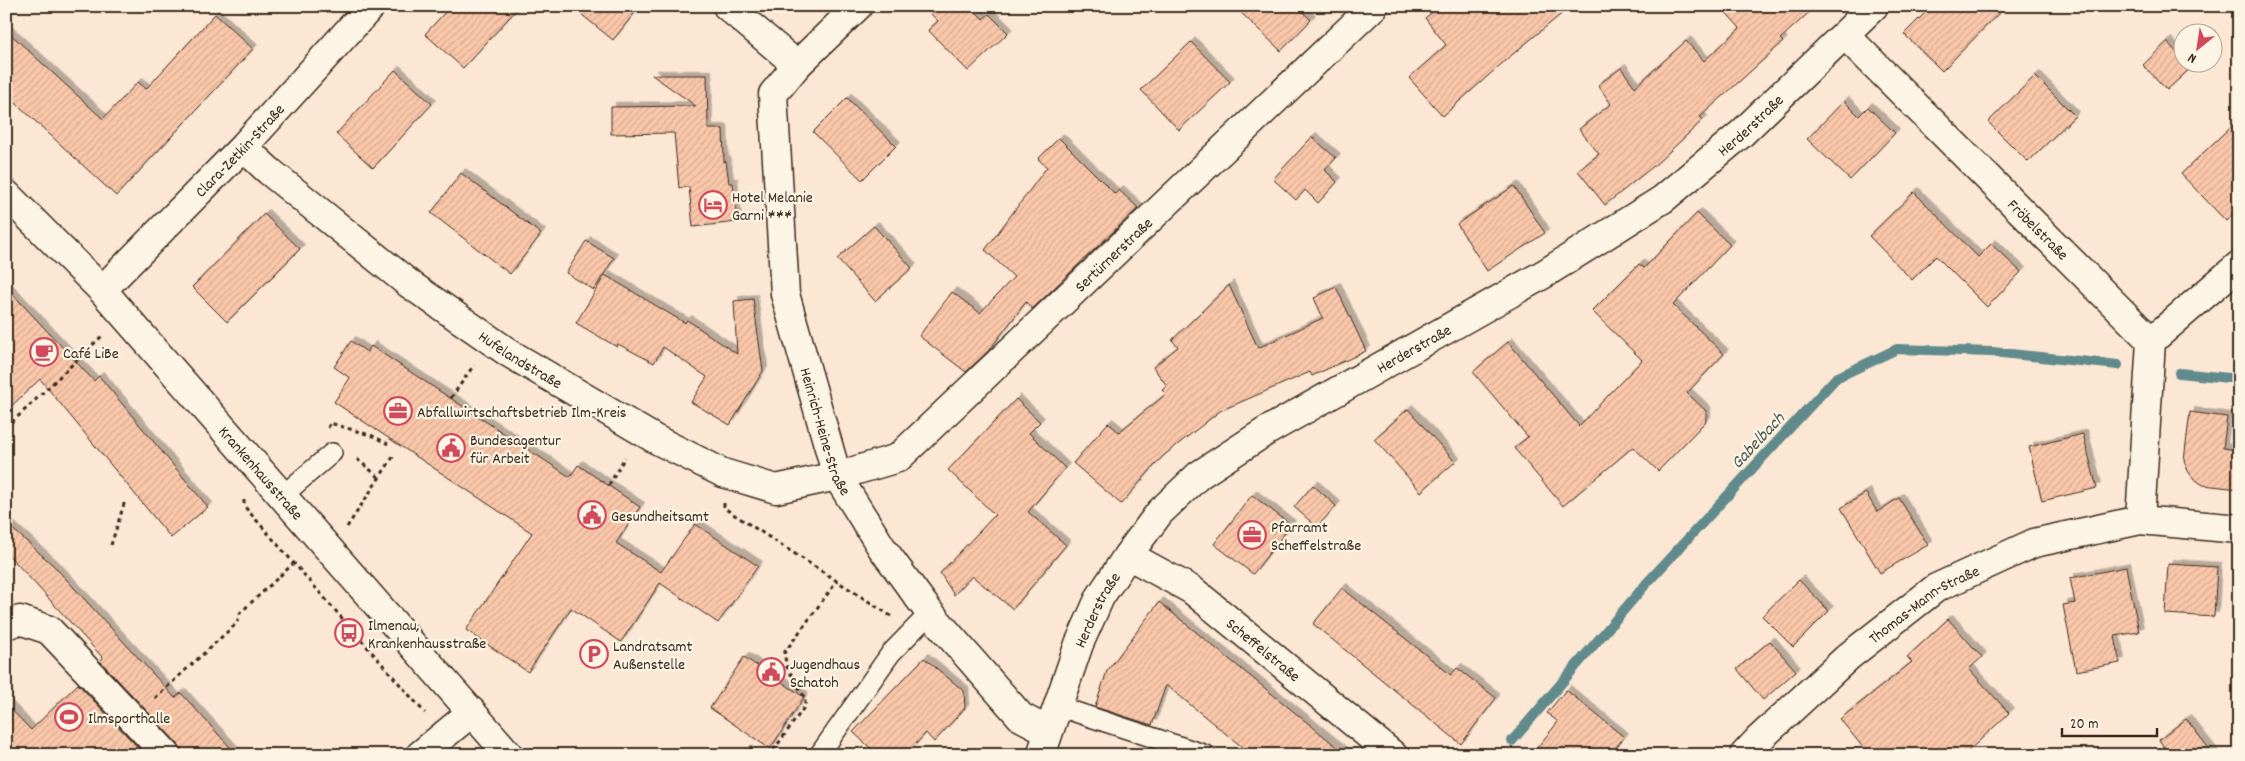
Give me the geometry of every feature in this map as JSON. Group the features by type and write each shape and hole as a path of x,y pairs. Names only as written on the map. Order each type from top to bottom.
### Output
{"street":[{"name":"Clara-Zetkin-Straße","path":"102,290 243,147 371,6"},
{"path":"727,6 798,65"},
{"name":"Heinrich-Heine-Straße","path":"858,6 798,65 774,94 785,294 837,476 882,548 921,621 1021,717 1048,731"},
{"name":"Sertürnerstraße","path":"837,476 898,458 1374,6"},
{"name":"Herderstraße","path":"1048,731 1079,644 1100,597 1160,512 1199,474 1266,432 1544,274 1663,199 1741,134 1874,6"},
{"name":"Fröbelstraße","path":"1845,35 2151,341"},
{"name":"Hufelandstraße","path":"243,147 269,171 408,283 509,353 655,439 723,473 776,489 837,476"},
{"name":"Krankenhausstraße","path":"6,194 102,290 509,755"},
{"path":"2140,520 2151,341 2239,265"},
{"name":"Thomas-Mann-Straße","path":"1744,755 1849,656 1936,588 2034,543 2140,520 2239,529"},
{"name":"Scheffelstraße","path":"1128,555 1192,590 1393,755"},
{"path":"6,625 20,620 49,630 167,755"},
{"path":"420,755 472,712"}],"lane":[{"path":"282,496 332,452"},
{"path":"819,755 891,653 921,621"},
{"path":"1048,731 1206,755"}],"path":[{"path":"6,428 108,330 132,324"},
{"path":"451,398 492,340"},
{"path":"331,552 393,457"},
{"path":"723,473 724,508 838,581 921,621"},
{"path":"111,545 125,501"},
{"path":"134,719 237,623 240,613 295,562"},
{"path":"767,755 773,751 805,706 805,698 787,667 784,653 838,581"},
{"path":"744,755 754,744"}],"building":[{"path":"451,6 520,6 463,68 425,34"},
{"path":"571,6 640,6 613,40"},
{"path":"923,6 970,6 983,19 989,14 1008,33 968,71 928,30 938,21"},
{"path":"1234,6 1296,6 1311,20 1281,51"},
{"path":"1440,6 1571,6 1507,59 1443,116 1409,78 1446,45 1425,18"},
{"path":"1720,6 1816,6 1780,39 1783,42 1700,117 1703,120 1655,165 1605,205 1578,171 1599,154 1579,129 1611,104 1598,85 1621,68 1635,87 1686,41 1704,61 1740,28"},
{"path":"1932,6 2006,6 1942,71 1904,34"},
{"path":"215,14 253,49 116,196 6,94 6,30 103,119 138,82 146,89"},
{"path":"1191,42 1230,82 1179,130 1141,90"},
{"path":"2167,42 2172,47 2172,72 2187,72 2167,90 2143,65"},
{"path":"395,70 432,104 373,168 336,134"},
{"path":"652,75 707,75 708,129 723,129 724,162 726,161 729,183 733,183 737,222 693,227 689,187 679,188 674,133 611,134 611,107 696,106"},
{"path":"2035,76 2075,116 2028,162 1988,122"},
{"path":"847,98 896,146 862,180 813,132"},
{"path":"1844,101 1859,116 1868,107 1895,133 1850,180 1807,139"},
{"path":"2239,119 2239,209 2226,221 2181,174"},
{"path":"1312,137 1336,158 1325,170 1337,182 1318,203 1305,190 1296,200 1273,179"},
{"path":"1059,138 1115,194 1119,190 1138,208 1032,309 1026,302 990,349 966,372 919,336 952,292 980,313 1014,277 985,250 1047,167 1038,159"},
{"path":"461,173 541,234 510,274 431,213"},
{"path":"1514,186 1545,233 1487,271 1457,224"},
{"path":"1914,192 1978,257 1991,244 2021,272 1987,307 1936,256 1912,280 1869,236"},
{"path":"1697,213 1730,245 1673,305 1724,354 1687,393 1706,411 1706,421 1658,471 1633,447 1563,506 1514,448 1528,437 1473,372 1508,342 1579,426 1642,360 1592,311 1639,264 1644,268"},
{"path":"264,214 300,249 227,322 192,287"},
{"path":"874,226 912,268 875,301 837,259"},
{"path":"586,241 614,258 594,290 566,273"},
{"path":"605,275 685,323 687,320 737,354 734,301 753,299 763,371 730,425 691,402 707,377 663,347 654,363 618,344 617,347 576,323"},
{"path":"1229,285 1258,348 1323,318 1314,298 1336,287 1366,351 1312,376 1310,372 1220,411 1162,457 1121,504 1073,463 1108,423 1119,432 1166,394 1162,390 1167,386 1153,367 1178,347 1172,340"},
{"path":"6,287 94,381 99,376 208,507 171,538 40,379 6,411"},
{"path":"351,341 367,352 371,346 570,477 578,465 640,507 616,543 661,572 695,524 758,566 718,623 660,583 621,642 571,608 528,672 466,630 532,533 334,402 350,378 334,367"},
{"path":"1016,399 1040,422 1029,433 1065,468 1028,512 1066,545 1013,609 972,576 954,595 940,573 995,515 948,470"},
{"path":"1408,409 1455,462 1421,492 1374,439"},
{"path":"2190,412 2227,417 2223,448 2239,450 2239,489 2203,485 2193,478 2188,471 2184,460"},
{"path":"2083,434 2097,488 2042,501 2029,447"},
{"path":"1313,485 1336,506 1317,527 1294,507"},
{"path":"1866,493 1877,512 1899,498 1928,545 1880,573 1841,508"},
{"name":"Pfarramt Scheffelstraße","path":"1252,495 1291,525 1253,574 1214,544"},
{"path":"6,523 54,566 175,698 181,693 237,755 182,755 178,744 100,661 103,658 6,552"},
{"path":"2168,564 2217,567 2214,617 2165,614"},
{"path":"2126,567 2139,632 2115,636 2120,663 2076,671 2063,605 2075,603 2070,578"},
{"path":"1799,580 1829,611 1793,647 1762,616"},
{"path":"1342,588 1451,675 1457,668 1496,698 1461,744 1313,624"},
{"path":"1159,602 1347,755 1252,755 1166,685 1152,725 1095,707 1107,671"},
{"path":"1948,619 1982,657 1969,669 2009,713 1964,755 1869,755 1840,719 1912,662 1907,657"},
{"path":"1770,641 1796,671 1763,700 1737,669"},
{"path":"744,657 804,697 770,749 710,708"},
{"path":"924,658 964,691 965,708 934,742 926,733 906,755 878,755 853,732"},
{"name":"Ilmsporthalle","path":"78,684 145,755 6,755 6,704 31,730"},
{"path":"1566,690 1624,737 1610,755 1531,755 1558,722 1547,713"},
{"path":"2186,719 2214,755 2170,755 2159,740"}],"waterway":[{"name":"Gabelbach","path":"1512,741 1646,584 1836,378 1897,349 1992,352 2118,365"},
{"name":"Gabelbach","path":"2179,373 2239,379"}],"place":[{"name":"Hotel Melanie Garni ***","path":"713,205"},
{"name":"Café LiBe","path":"44,352"},
{"name":"Abfallwirtschaftsbetrieb Ilm-Kreis","path":"398,411"},
{"name":"Bundesagentur für Arbeit","path":"451,448"},
{"name":"Gesundheitsamt","path":"592,515"},
{"name":"Pfarramt Scheffelstraße","path":"1252,535"},
{"name":"Ilmenau, Krankenhausstraße","path":"349,633"},
{"name":"Landratsamt Außenstelle","path":"594,654"},
{"name":"Jugendhaus Schatoh","path":"771,672"},
{"name":"Ilmsporthalle","path":"69,717"}]}
